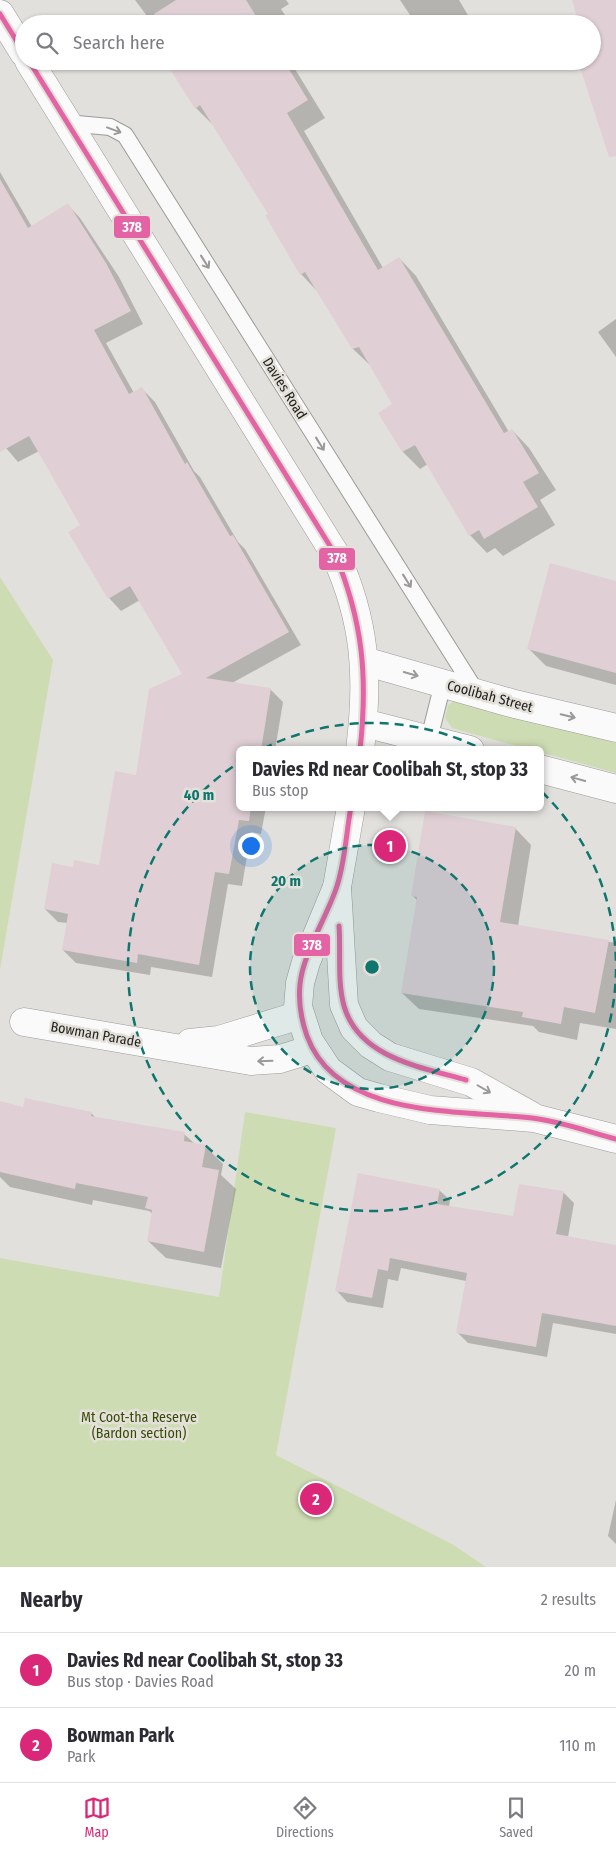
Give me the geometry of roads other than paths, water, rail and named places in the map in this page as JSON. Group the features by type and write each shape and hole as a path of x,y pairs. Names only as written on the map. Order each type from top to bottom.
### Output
{"street":[{"path":"0,14 15,38"},
{"path":"34,70 332,548 344,573 360,623 364,661 364,723 361,746"},
{"name":"Coolibah Street","path":"364,661 477,693 616,728"},
{"path":"364,723 455,746"},
{"path":"544,769 616,789"},
{"path":"350,811 337,888 306,962 300,983 300,1015 312,1048 328,1070 358,1092 430,1110 534,1118 616,1139"},
{"path":"337,888 344,1005 354,1028 371,1045 390,1057 471,1082 534,1118"},
{"name":"Bowman Parade","path":"167,1046 219,1040 300,1015"},
{"name":"Bowman Parade","path":"24,1022 267,1061 312,1048"}],"lane":[{"name":"Davies Road","path":"66,123 110,128 124,135 477,693"},
{"path":"429,739 443,683"}],"place":[{"name":"Davies Rd near Coolibah St, stop 33","path":"390,846"},
{"name":"Bowman Park","path":"316,1499"}],"park label":[{"name":"Mt Coot-tha Reserve (Bardon section)","path":"139,1425"}]}
